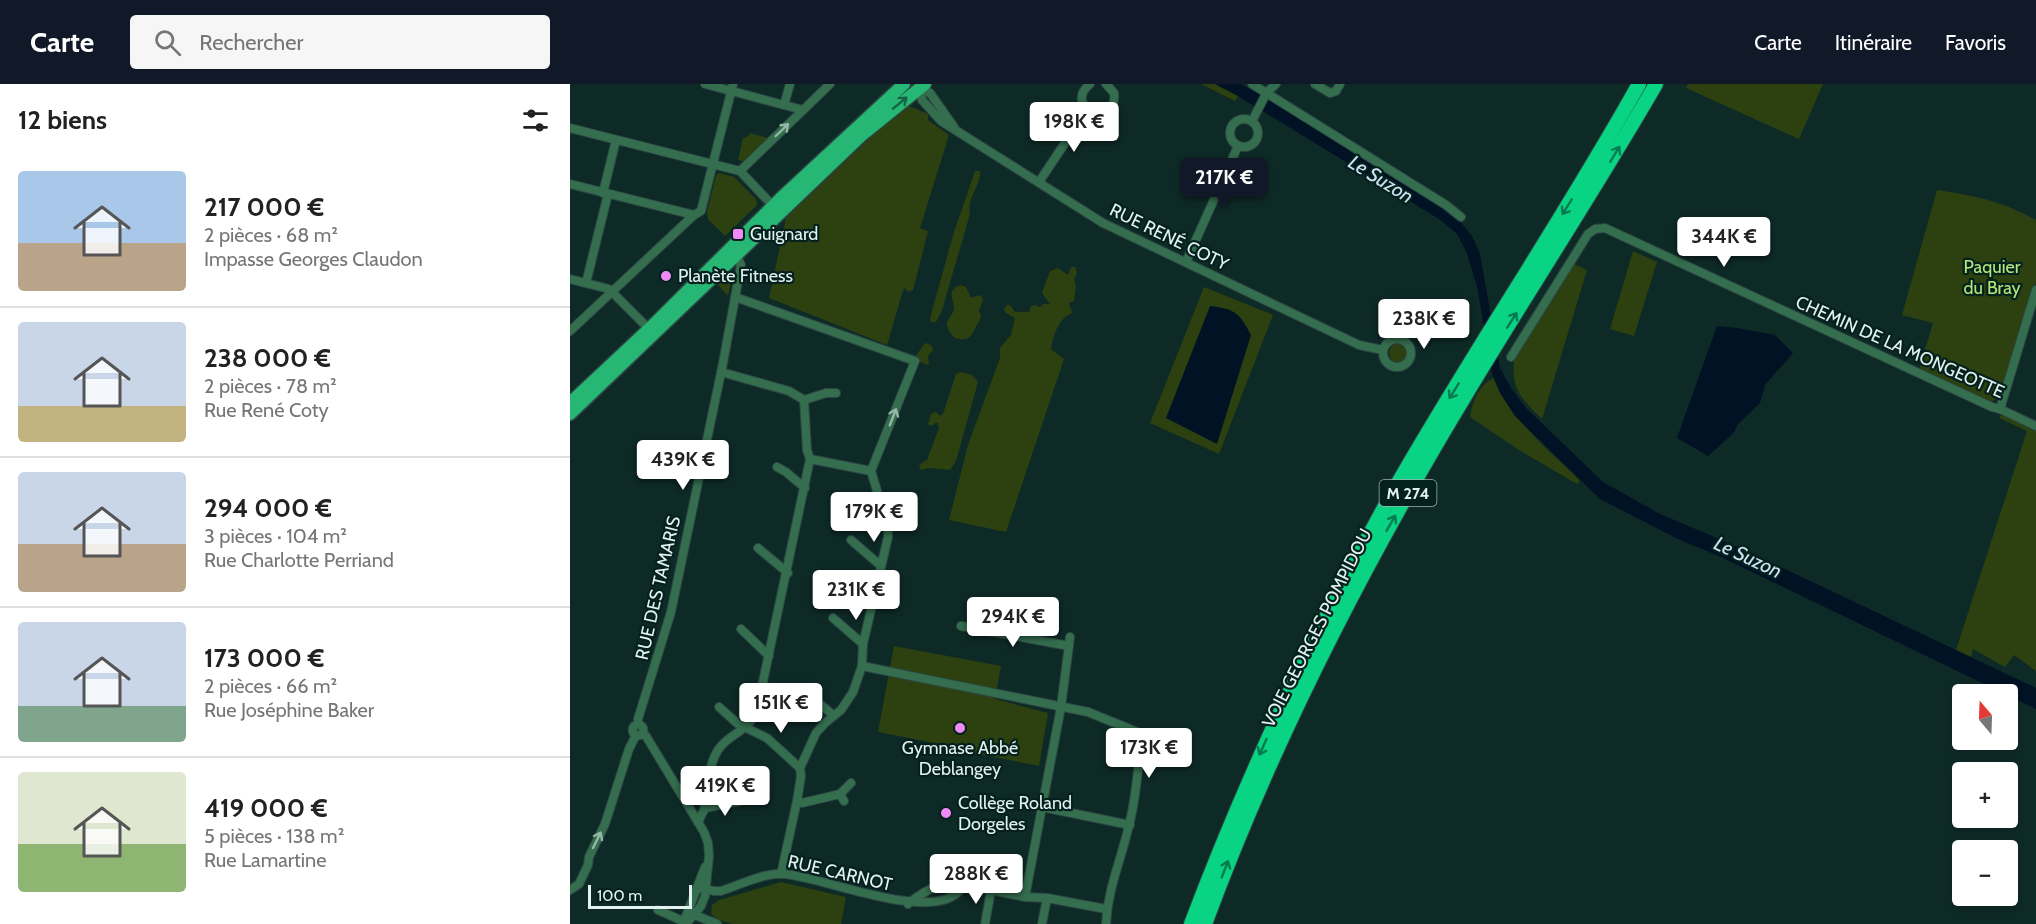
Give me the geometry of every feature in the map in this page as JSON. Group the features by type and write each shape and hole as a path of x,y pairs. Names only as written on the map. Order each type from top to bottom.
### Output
{"highway":[{"name":"VOIE GEORGES POMPIDOU","path":"1191,924 1264,746 1311,646 1350,572 1430,429 1598,158 1640,84"},
{"name":"VOIE GEORGES POMPIDOU","path":"1205,924 1270,763 1348,600 1467,392 1656,84"}],"main road":[{"path":"570,414 904,84"},
{"path":"776,210 921,85"},
{"path":"570,403 733,252"}],"street":[{"path":"705,84 732,88 803,110"},
{"path":"784,105 790,84"},
{"path":"740,171 830,84"},
{"path":"1090,84 1082,95 1084,105 1088,110 1097,114 1111,108 1113,103 1113,93 1106,84"},
{"path":"1251,84 1446,205 1461,217"},
{"path":"1252,121 1267,92 1276,84"},
{"path":"1315,84 1330,93 1336,92 1340,84"},
{"name":"RUE RENÉ COTY","path":"921,85 930,93 954,128 1103,223 1359,345 1383,350"},
{"path":"570,332 694,215 701,211 732,88"},
{"path":"1039,182 1088,110"},
{"path":"1243,119 1252,121 1258,129 1257,138 1252,145 1238,146 1232,139 1230,130 1232,126 1243,119"},
{"path":"570,128 740,171 776,210"},
{"path":"586,283 616,140"},
{"path":"1186,262 1238,146"},
{"path":"570,184 694,215"},
{"name":"CHEMIN DE LA MONGEOTTE","path":"1511,357 1588,234 1595,229 1605,228 2036,426"},
{"name":"RUE DES TAMARIS","path":"639,735 643,727 638,724 671,612 721,372 741,262 733,252"},
{"path":"570,279 609,289 648,329"},
{"path":"2000,409 2036,290"},
{"path":"735,297 915,361 871,471 888,527 888,537 863,644 862,666 848,701 816,733 810,743 805,762 800,768"},
{"path":"721,372 789,391 804,400 826,393 836,393"},
{"path":"698,822 712,762 719,748 753,721 757,710 788,573 810,459 807,450 804,400"},
{"path":"810,459 871,471"},
{"path":"777,467 805,488"},
{"path":"851,540 881,566"},
{"path":"759,548 788,573"},
{"path":"833,618 863,644"},
{"path":"961,626 1070,641 1025,897"},
{"path":"741,629 769,656"},
{"path":"862,666 1088,712 1143,734 1130,825 1114,875 1106,909 1106,924"},
{"path":"814,699 833,715"},
{"path":"719,707 746,728 767,738 800,768 797,801 781,874"},
{"path":"570,890 579,884 588,865 589,857 605,824 629,749 639,735 646,736 698,822 708,843 709,856 701,888 701,906 691,913 685,923 658,910"},
{"path":"797,801 802,803 842,797 850,783"},
{"path":"689,805 740,801"},
{"path":"1042,807 1130,825"},
{"name":"RUE CARNOT","path":"701,888 722,891 781,874 908,904 932,904 957,895 960,890 956,884 951,882 922,892 908,904"},
{"path":"960,890 966,885 1025,897 1047,898 1106,909"},
{"path":"986,924 991,890"},
{"path":"1042,924 1047,898"},
{"path":"691,913 717,924"}],"green space":[{"path":"1201,84 1215,84 1238,96 1235,101"},
{"path":"1688,84 1823,84 1799,139 1686,88"},
{"path":"907,105 928,114 928,120 949,135 920,228 928,231 913,290 908,292 904,287 887,345 769,298 786,218"},
{"path":"750,133 768,138 743,161 738,160 743,138"},
{"path":"975,171 980,171 980,177 970,203 970,214 942,310 936,322 931,322 930,318 954,232"},
{"path":"719,173 734,177 756,199 757,205 725,236 708,219 707,211 716,176"},
{"name":"Paquier du Bray","path":"1937,190 1988,200 2036,220 2036,282 2001,395 1993,401 1986,401 1919,370 1933,323 1902,315"},
{"path":"1633,251 1657,262 1634,336 1610,329"},
{"path":"1572,263 1587,270 1542,419 1528,405 1516,386 1514,358"},
{"path":"1071,267 1075,267 1077,273 1074,279 1076,286 1074,301 1069,303 1072,313 1067,315 1057,328 1051,349 1064,359 1006,532 949,520 968,445 1000,358 1000,348 1011,335 1015,318 1006,313 1004,309 1010,305 1015,312 1029,312 1031,306 1040,307 1043,304 1050,304 1042,293 1050,271 1058,268 1068,275"},
{"path":"726,275 732,277 728,296 717,284"},
{"path":"961,285 966,287 971,298 979,295 983,301 979,310 981,316 979,321 967,339 955,338 947,327 954,310 952,291"},
{"path":"1204,287 1273,315 1219,454 1150,423"},
{"path":"925,343 931,345 933,350 928,356 929,365 916,361 915,357"},
{"path":"1399,343 1406,346 1409,353 1406,360 1399,363 1392,360 1389,353 1392,346"},
{"path":"960,372 972,375 978,382 956,461 950,470 929,468 921,470 919,465 927,460 939,428 938,423 932,426 928,424 931,414 936,412 940,416 943,414 956,374"},
{"path":"1494,378 1519,420 1579,480 1577,484 1519,450 1470,417 1477,394"},
{"path":"2002,414 2036,428 2036,671 2014,655 2005,667 1973,649 1971,657 1956,650 2027,431 1999,418"},
{"path":"894,646 1001,666 995,699 1048,713 1039,766 878,732"},
{"path":"781,882 846,897 841,924 732,924 716,919 711,913 712,905 719,900"}],"water":[{"name":"Le Suzon","path":"1215,84 1241,84 1269,99 1454,214 1472,236 1480,254 1500,368 1511,388 1526,408 1603,482 1660,514 1745,550 2036,688 2036,709 2018,700 2018,684 1984,684 1721,557 1678,539 1600,499 1515,416 1500,393 1492,374 1477,286 1466,251 1457,234 1439,219"},
{"path":"1210,306 1236,313 1251,335 1217,444 1166,418"},
{"path":"1717,326 1775,335 1793,353 1765,385 1760,403 1708,456 1677,438"}],"place":[{"name":"Guignard","path":"738,234"},
{"name":"Planète Fitness","path":"666,276"},
{"name":"Gymnase Abbé Deblangey","path":"960,728"},
{"name":"Collège Roland Dorgeles","path":"946,813"}]}
